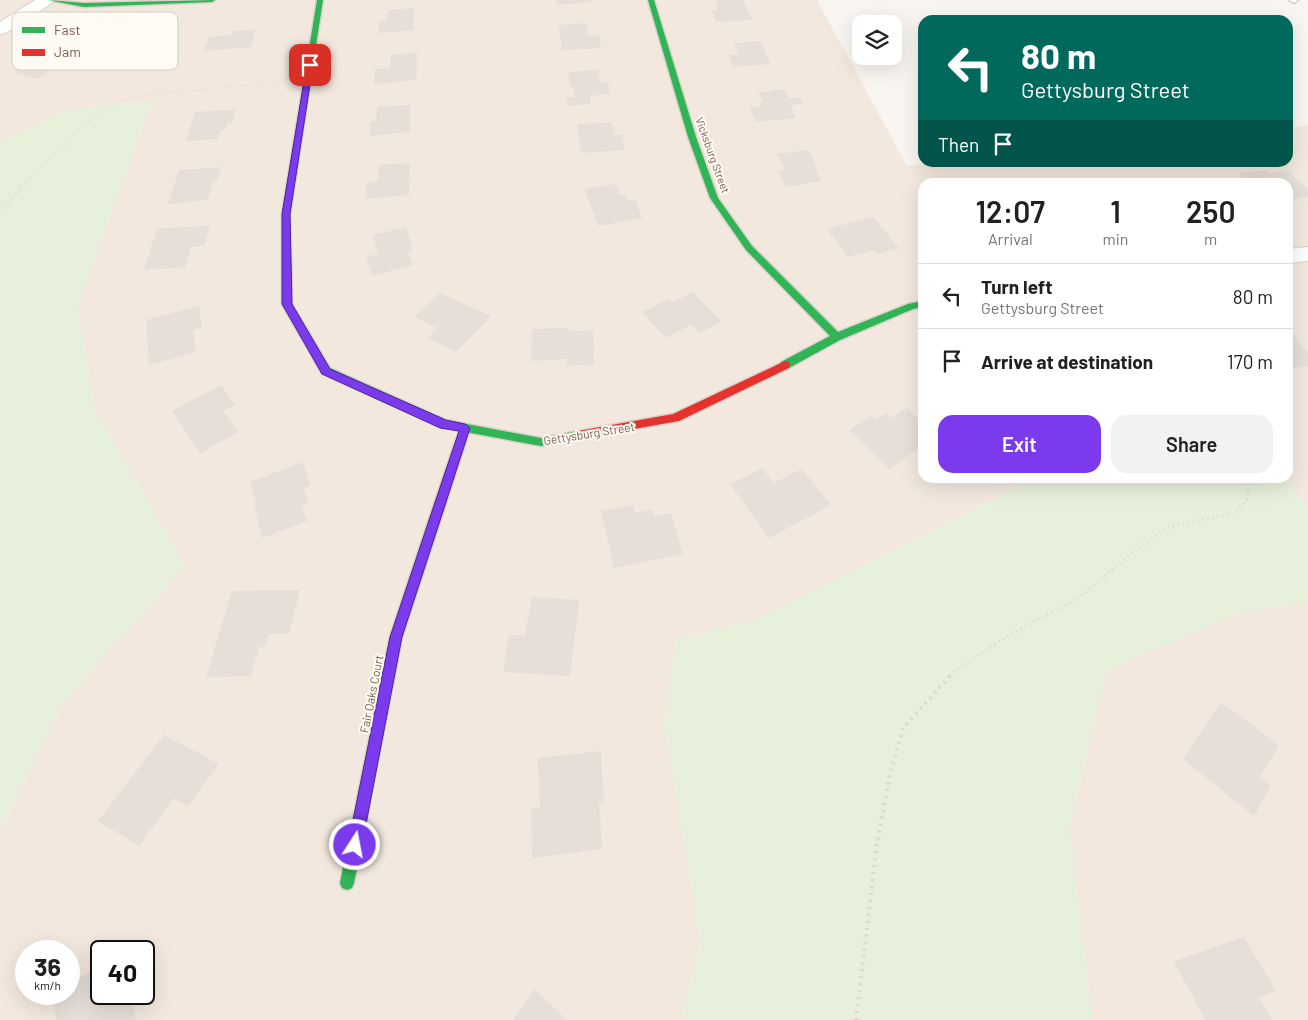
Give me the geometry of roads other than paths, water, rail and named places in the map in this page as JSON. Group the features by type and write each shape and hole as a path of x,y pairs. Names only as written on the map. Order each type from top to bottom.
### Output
{"street":[{"path":"28,12 48,0 84,5 212,0"},
{"name":"Gettysburg Street","path":"320,0 286,214 287,304 326,371 444,424 540,442 675,418 759,379 837,338 918,305"},
{"name":"Vicksburg Street","path":"651,0 692,137 714,198 749,248 837,338"},
{"path":"0,29 12,22"},
{"path":"1293,256 1308,254"},
{"name":"Fair Oaks Court","path":"348,883 396,637 465,428"}]}
